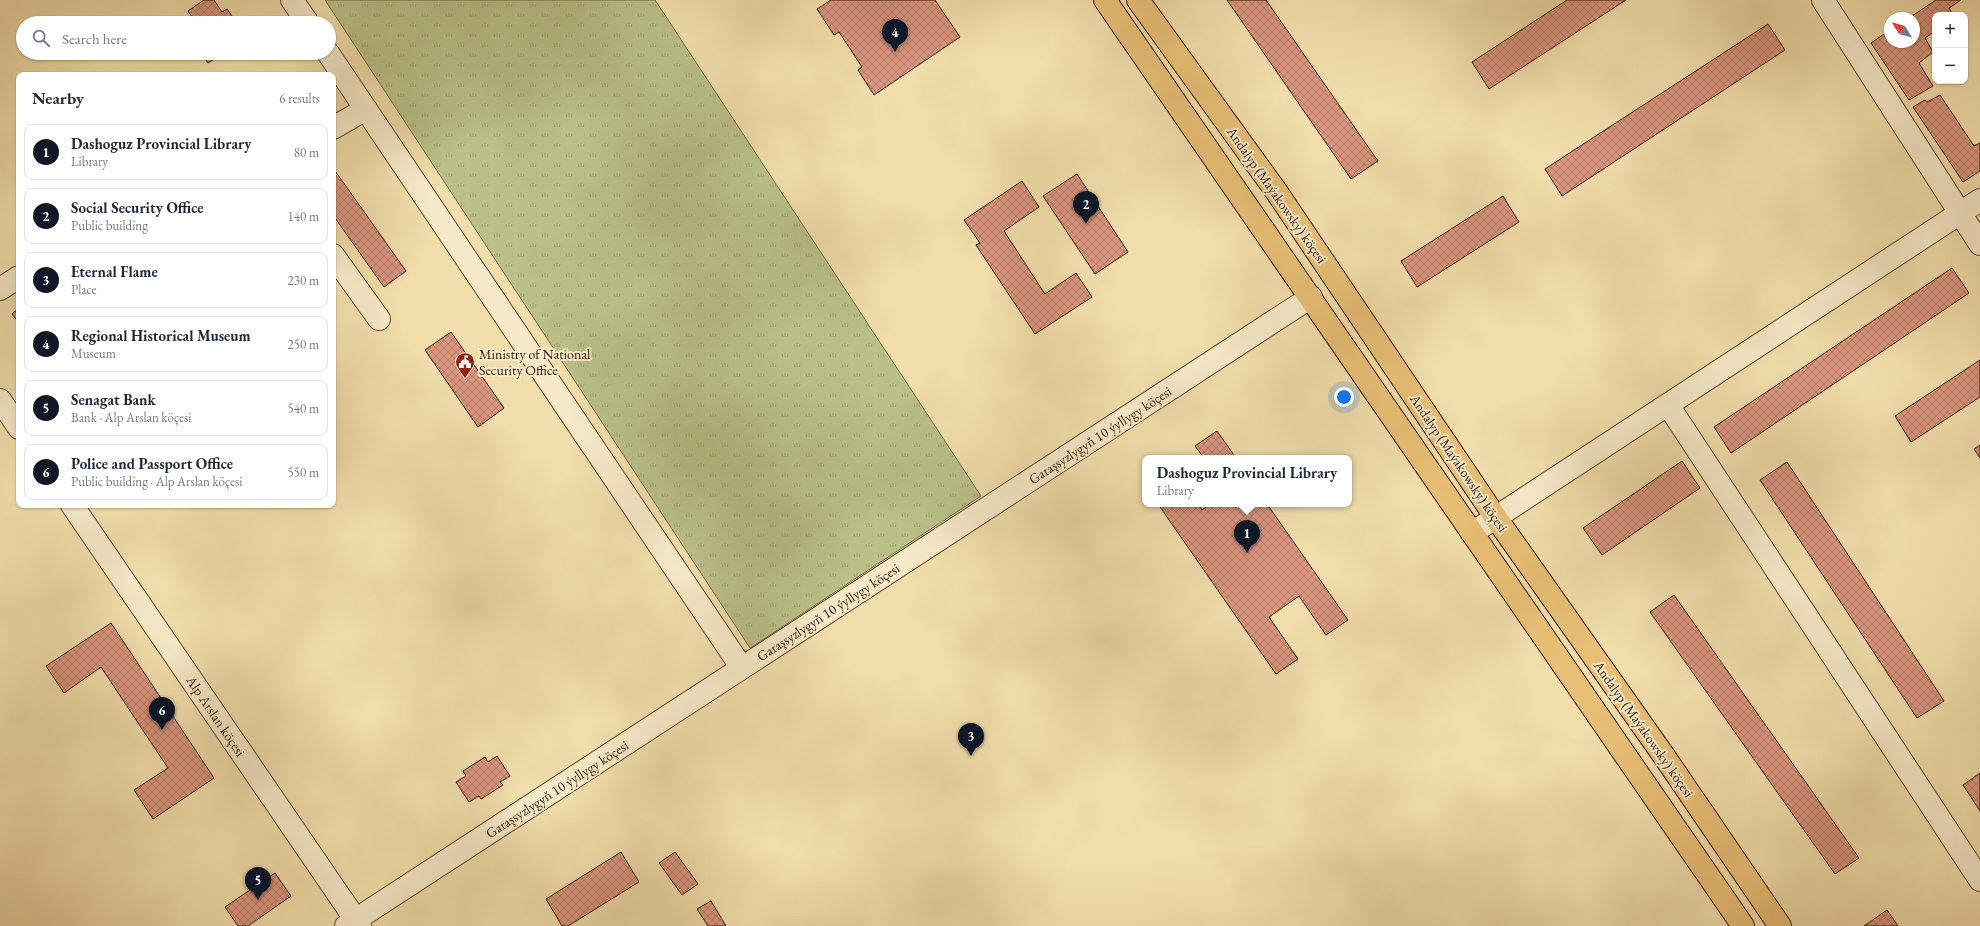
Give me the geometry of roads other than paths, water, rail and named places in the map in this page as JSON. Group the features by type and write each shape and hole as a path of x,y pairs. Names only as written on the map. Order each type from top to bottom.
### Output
{"main road":[{"name":"Andalyp (Maýakowsky) köçesi","path":"1106,0 1743,926"},
{"name":"Andalyp (Maýakowsky) köçesi","path":"1138,0 1276,191 1496,518 1664,756 1780,926"}],"street":[{"path":"292,0 303,16"},
{"path":"1823,0 1980,244"},
{"path":"333,60 742,668"},
{"path":"336,126 366,109"},
{"path":"1472,533 1980,200"},
{"path":"336,259 379,319"},
{"path":"0,289 16,279"},
{"name":"Garaşsyzlygyň 10 ýyllygy köçesi","path":"354,924 742,668 1311,298"},
{"path":"0,400 16,421"},
{"path":"1668,405 1980,880"},
{"name":"Alp Arslan köçesi","path":"74,508 354,924"}],"place":[{"name":"Regional Historical Museum","path":"895,52"},
{"name":"Social Security Office","path":"1086,224"},
{"name":"Ministry of National Security Office","path":"465,379"},
{"name":"Dashoguz Provincial Library","path":"1247,553"},
{"name":"Police and Passport Office","path":"162,730"},
{"name":"Eternal Flame","path":"971,756"},
{"name":"Senagat Bank","path":"258,900"}]}
